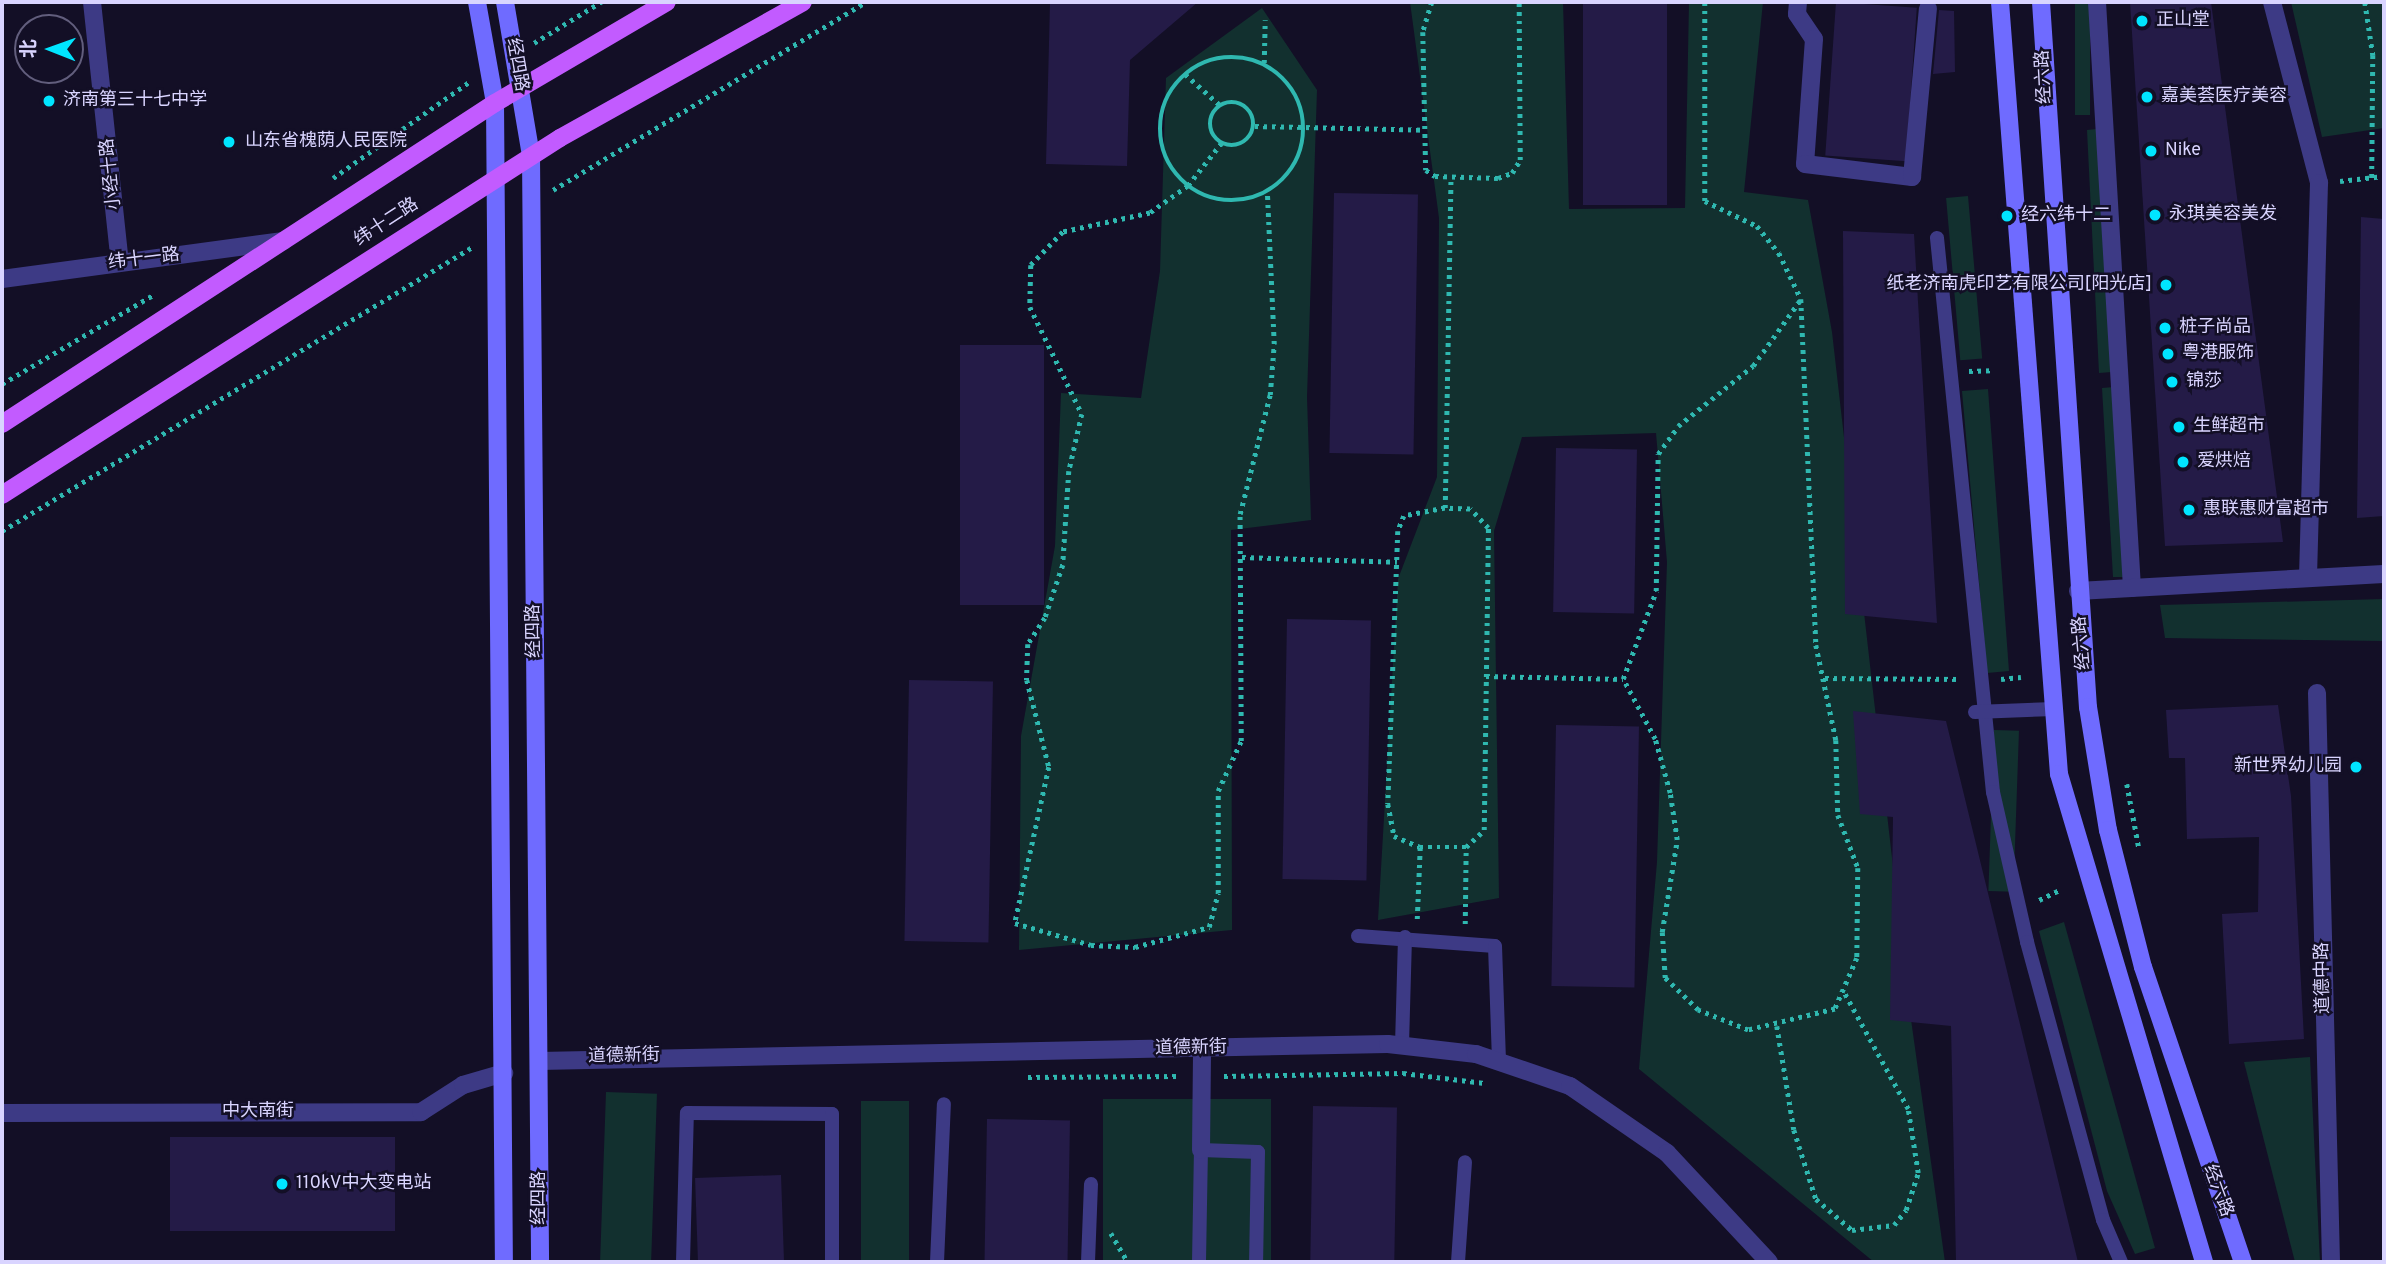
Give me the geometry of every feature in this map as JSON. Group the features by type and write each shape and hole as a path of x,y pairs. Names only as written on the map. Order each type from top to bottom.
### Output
{"main road":[{"name":"经四路","path":"477,2 495,103 492,181 505,1073 504,1262"},
{"name":"经四路","path":"505,2 531,156 540,1262"},
{"path":"2,424 495,103 667,2"},
{"name":"纬十二路","path":"2,495 531,156 803,2"},
{"name":"经六路","path":"2000,2 2059,774 2204,1262"},
{"name":"经六路","path":"2041,2 2078,592 2108,830 2143,967 2243,1262"}],"street":[{"name":"小经十路","path":"92,2 120,263"},
{"path":"1798,2 1797,14 1814,39 1805,164 1912,177 1928,9"},
{"path":"2097,2 2132,588"},
{"path":"2272,2 2319,183 2308,576"},
{"name":"纬十一路","path":"2,279 286,241"},
{"path":"2078,592 2308,576 2384,574"},
{"name":"道德中路","path":"2317,694 2331,1262"},
{"name":"道德新街","path":"539,1061 1402,1045 1499,1062 1570,1086 1667,1153 1769,1262"},
{"path":"1201,1150 1202,1050"},
{"name":"中大南街","path":"2,1113 421,1112 463,1084 505,1073"}],"lane":[{"path":"1937,238 1979,680 1978,712 2027,942 2103,1220 2121,1262"},
{"path":"1978,712 2054,709"},
{"path":"1358,936 1411,937 1495,946 1499,1062"},
{"path":"1402,1045 1411,937"},
{"path":"937,1262 944,1104"},
{"path":"683,1262 687,1113 780,1113 832,1114 832,1262"},
{"path":"1199,1262 1201,1150 1258,1152 1256,1262"},
{"path":"1458,1262 1465,1162"},
{"path":"1088,1262 1091,1184"}],"path":[{"path":"514,55 601,2"},
{"path":"531,203 866,2"},
{"path":"1432,2 1423,23 1426,170 1451,177 1498,178 1512,173 1520,160 1519,2"},
{"path":"1705,2 1705,201 1757,226 1779,253 1801,299 1816,645 1825,678 1839,815 1858,868 1857,958 1835,1009 1777,1026 1748,1030 1698,1010 1665,978 1662,932 1677,840 1670,793 1655,739 1623,679 1656,591 1658,454 1678,426 1753,366 1801,299"},
{"path":"2365,2 2373,55 2372,178"},
{"path":"1264,63 1265,20"},
{"path":"1214,58 1264,63 1298,99 1305,125 1290,172 1267,192 1224,201 1188,186 1165,158 1159,133 1162,108 1185,74 1214,58"},
{"path":"321,186 489,69"},
{"path":"1185,74 1220,105 1244,104 1255,126"},
{"path":"1220,105 1211,128 1222,143 1239,145 1255,126 1305,125 1425,130"},
{"path":"1222,143 1188,186 1150,214 1063,232 1031,265 1031,307 1082,414 1069,471 1063,565 1045,618 1028,644 1027,680 1049,767 1014,923 1091,945 1135,947 1209,927 1218,893 1218,791 1241,741 1240,514 1270,395 1274,344 1267,192"},
{"path":"2319,183 2384,176"},
{"path":"1445,508 1451,177"},
{"path":"2,531 494,234"},
{"path":"2,384 158,292"},
{"path":"1445,508 1470,509 1488,528 1484,830 1466,846 1420,847 1394,836 1388,804 1397,562 1404,516 1445,508"},
{"path":"1242,556 1397,562"},
{"path":"1486,676 1623,679"},
{"path":"1825,678 1979,680 2021,677"},
{"path":"2124,773 2142,864"},
{"path":"1464,943 1466,846"},
{"path":"1411,937 1420,847"},
{"path":"1777,1026 1794,1130 1816,1199 1852,1230 1894,1225 1906,1210 1918,1173 1908,1109 1843,991"}],"green space":[{"path":"1410,2 1563,2 1569,209 1685,208 1689,2 1763,2 1744,192 1808,200 1832,332 1908,998 1945,1262 1874,1262 1639,1069 1657,862 1667,562 1656,433 1522,437 1494,531 1499,898 1378,920 1398,579 1437,477 1439,218"},
{"path":"2075,2 2090,2 2090,115 2075,115"},
{"path":"2291,2 2384,2 2384,128 2322,137"},
{"path":"1262,8 1317,90 1307,397 1311,520 1231,530 1232,930 1019,950 1021,736 1055,546 1061,393 1141,398 1160,271 1166,78"},
{"path":"2097,129 2112,372 2099,373 2087,130"},
{"path":"1968,196 1982,358 1960,360 1946,198"},
{"path":"2114,387 2123,577 2113,577 2102,388"},
{"path":"1988,389 2009,671 1987,673 1962,391"},
{"path":"2384,599 2384,641 2165,638 2160,605"},
{"path":"1994,730 2019,731 2013,892 1988,891"},
{"path":"2064,922 2155,1248 2135,1254 2107,1191 2039,931"},
{"path":"2310,1057 2320,1262 2295,1262 2244,1062"},
{"path":"606,1092 657,1094 651,1262 600,1262"},
{"path":"1103,1099 1271,1099 1271,1262 1103,1262"},
{"path":"861,1101 909,1101 909,1262 861,1262"}],"building":[{"path":"1050,2 1198,2 1130,60 1127,166 1046,164"},
{"path":"1583,2 1667,2 1667,205 1583,205"},
{"path":"1836,2 1917,8 1906,161 1825,156"},
{"path":"2130,2 2211,2 2283,542 2165,546"},
{"path":"1939,10 1954,11 1955,72 1933,74"},
{"path":"1334,193 1418,194 1413,454 1329,453"},
{"path":"2361,217 2384,219 2384,516 2357,518"},
{"path":"1843,231 1914,234 1937,623 1845,614"},
{"path":"960,345 1044,345 1044,605 960,605"},
{"path":"1556,448 1637,449 1634,613 1553,612"},
{"path":"1287,619 1371,620 1366,880 1282,879"},
{"path":"909,680 993,681 988,942 904,941"},
{"path":"2278,705 2291,796 2304,1039 2229,1044 2222,914 2258,912 2259,837 2187,839 2185,758 2169,758 2166,710"},
{"path":"1853,711 1946,721 2078,1262 1956,1262 1951,1026 1890,1020 1893,817 1860,814"},
{"path":"1556,725 1639,726 1634,987 1551,986"},
{"path":"1313,1106 1397,1107 1394,1262 1310,1262"},
{"path":"987,1119 1070,1120 1068,1262 985,1262"},
{"name":"110kV中大变电站","path":"170,1137 395,1137 395,1231 170,1231"},
{"path":"781,1175 784,1262 698,1262 695,1178"}],"place":[{"name":"正山堂","path":"2142,21"},
{"name":"嘉美荟医疗美容","path":"2147,97"},
{"name":"济南第三十七中学","path":"49,101"},
{"name":"山东省槐荫人民医院","path":"229,142"},
{"name":"Nike","path":"2151,151"},
{"name":"永琪美容美发","path":"2155,215"},
{"name":"经六纬十二","path":"2007,216"},
{"name":"纸老济南虎印艺有限公司[阳光店]","path":"2166,285"},
{"name":"桩子尚品","path":"2165,328"},
{"name":"粤港服饰","path":"2168,354"},
{"name":"锦莎","path":"2172,382"},
{"name":"生鲜超市","path":"2179,427"},
{"name":"爱烘焙","path":"2183,462"},
{"name":"惠联惠财富超市","path":"2189,510"},
{"name":"新世界幼儿园","path":"2356,767"},
{"name":"110kV中大变电站","path":"282,1184"}]}
